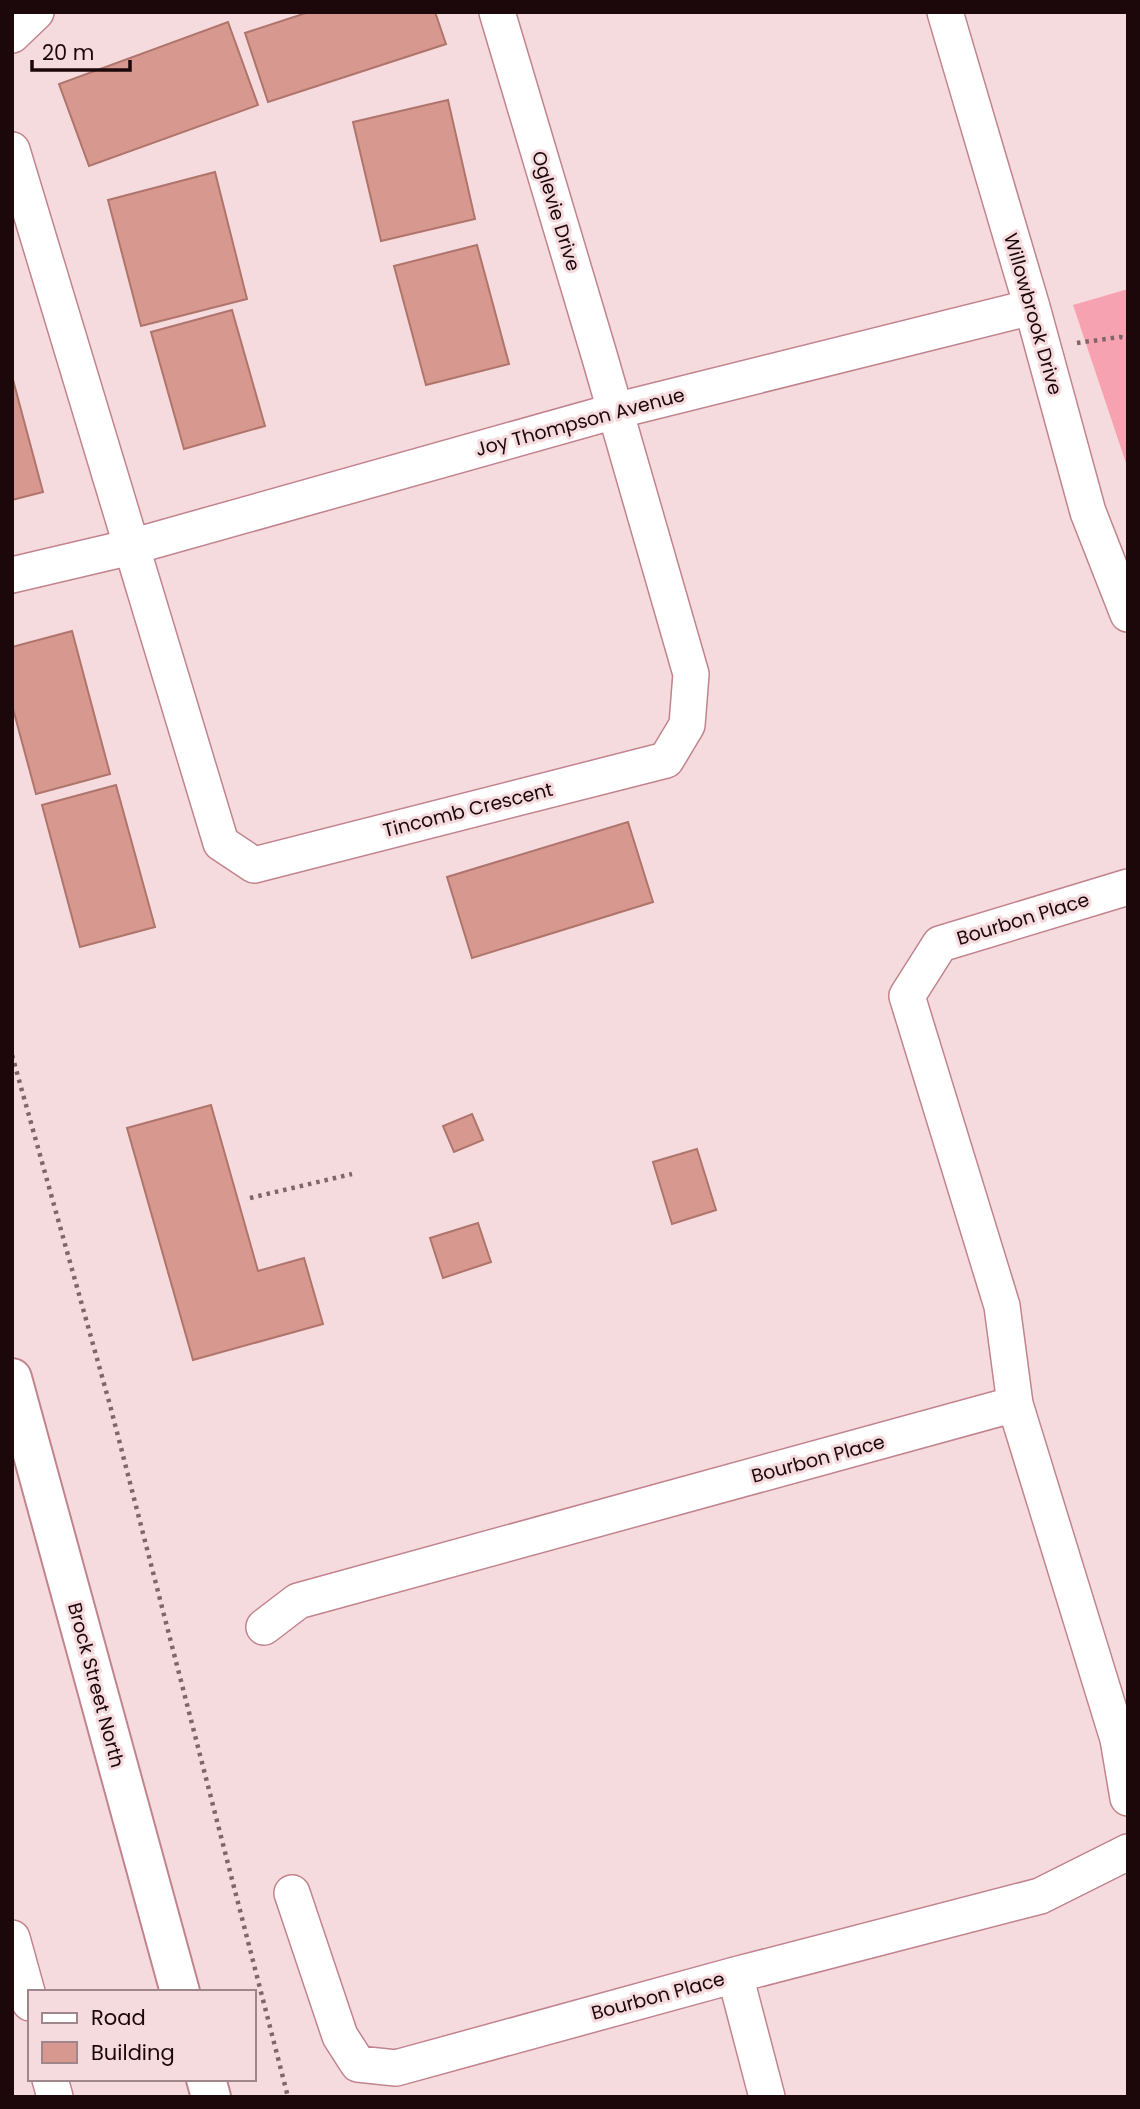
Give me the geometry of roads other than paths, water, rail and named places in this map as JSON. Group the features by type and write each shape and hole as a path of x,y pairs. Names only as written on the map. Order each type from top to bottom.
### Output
{"main road":[{"name":"Brock Street North","path":"12,1378 179,1990"}],"street":[{"path":"12,35 36,12"},
{"name":"Oglevie Drive","path":"497,12 615,411"},
{"name":"Willowbrook Drive","path":"945,12 1032,307 1088,512 1128,614"},
{"path":"12,150 131,547"},
{"name":"Joy Thompson Avenue","path":"12,575 131,547 615,411 1032,307"},
{"name":"Tincomb Crescent","path":"131,547 221,843 254,865 666,760 687,725 691,674 615,411"},
{"name":"Bourbon Place","path":"1128,887 940,944 907,996 1002,1306 1015,1404 1118,1739 1128,1798"},
{"name":"Bourbon Place","path":"264,1627 298,1601 1015,1404"},
{"name":"Bourbon Place","path":"292,1893 340,2036 358,2064 396,2068 735,1975 1040,1896 1128,1852"},
{"path":"12,1938 28,1996"},
{"path":"735,1975 767,2097"}]}
